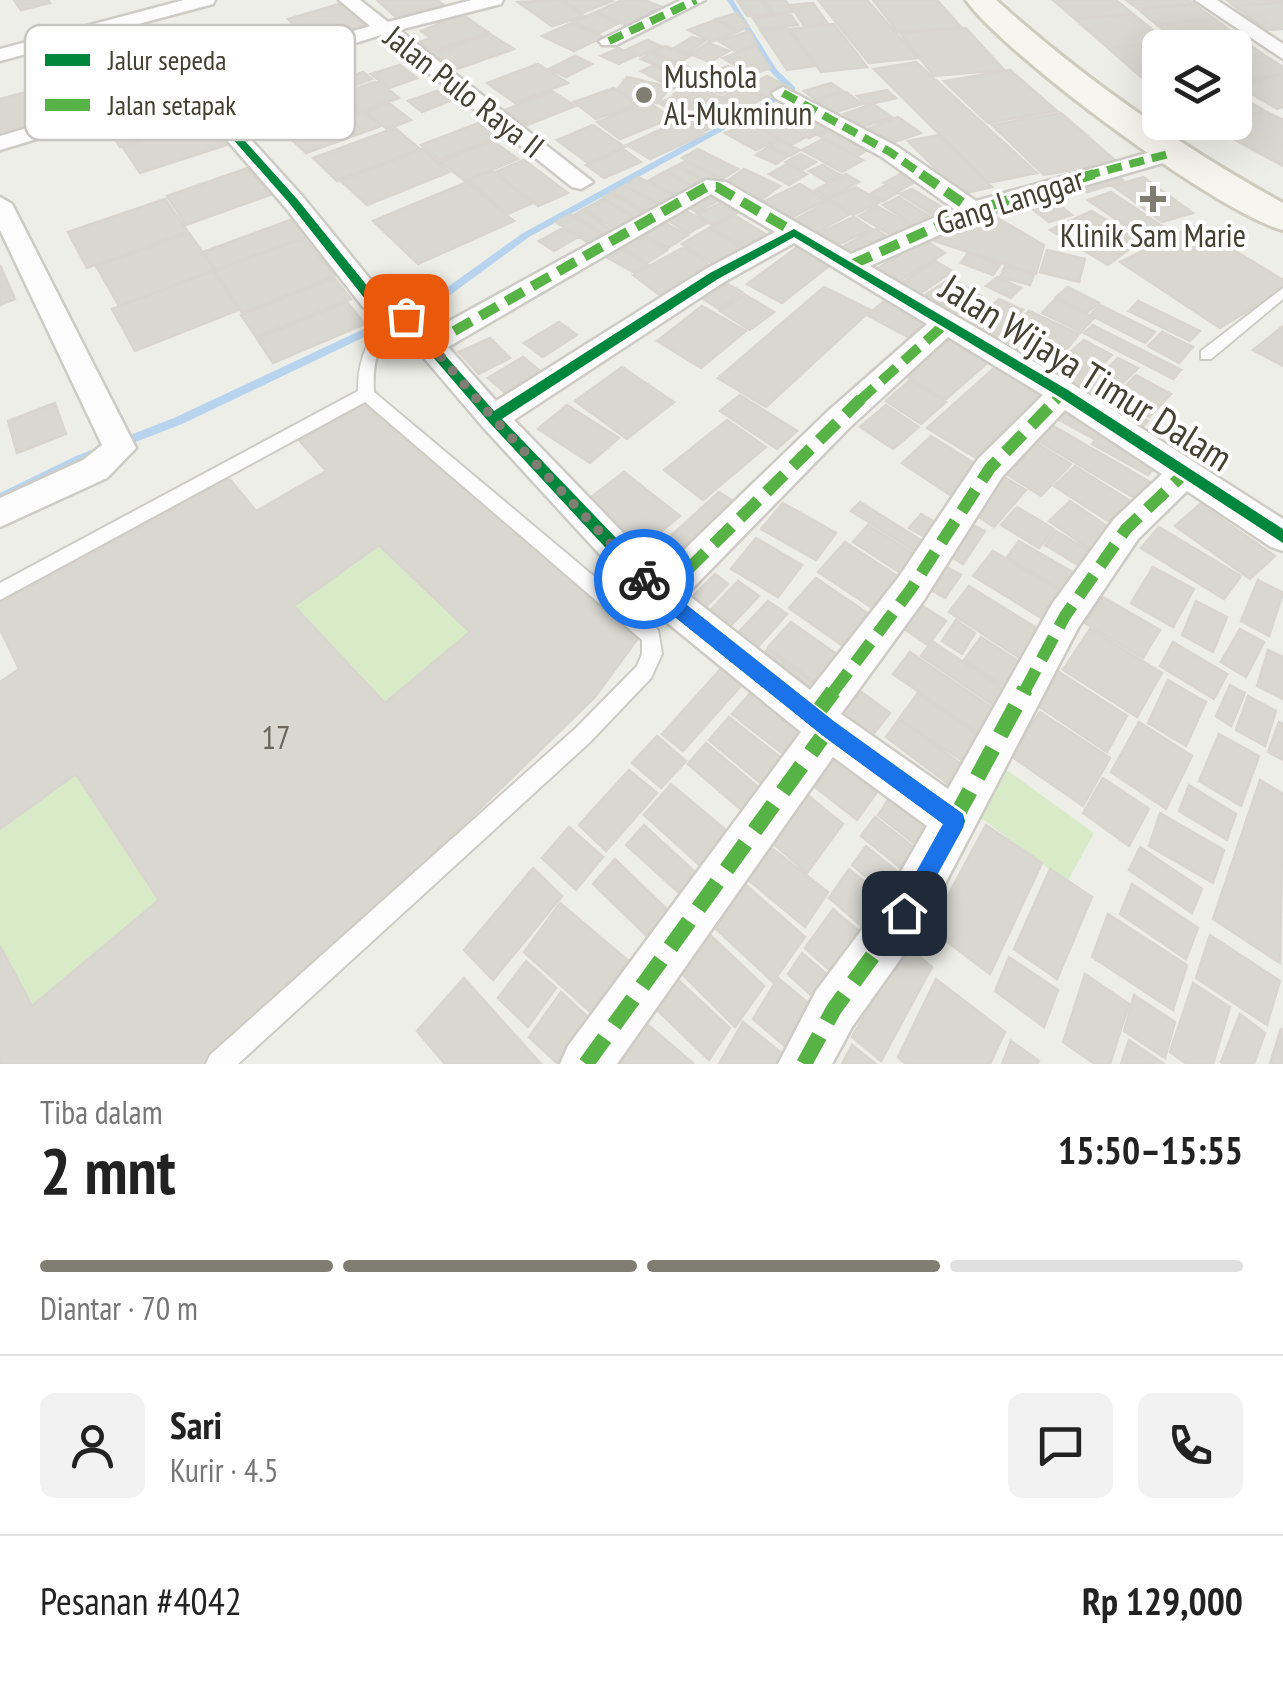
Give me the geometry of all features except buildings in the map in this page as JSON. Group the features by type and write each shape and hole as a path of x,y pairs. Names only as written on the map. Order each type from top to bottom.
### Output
{"main road":[{"path":"980,0 1035,51 1172,153 1283,219"}],"street":[{"path":"112,25 206,0"},
{"name":"Jalan Pulo Raya II","path":"348,0 580,182"},
{"path":"355,37 494,0"},
{"path":"609,40 696,0"},
{"path":"1204,0 1283,53"},
{"path":"0,55 25,48"},
{"path":"783,93 890,152 974,210"},
{"path":"0,143 25,135"},
{"path":"239,140 373,300 405,316 493,418 661,596 821,723 956,821"},
{"name":"Gang Langgar","path":"853,264 898,239 974,210 1172,153"},
{"name":"Jalan Wijaya Timur Dalam","path":"428,346 706,187 718,187 853,264 1063,393 1283,537"},
{"path":"0,204 10,247 112,433 95,469 0,513"},
{"path":"493,418 714,276 794,232"},
{"path":"661,596 838,420 946,324"},
{"path":"586,1064 821,723 990,468 1063,393"},
{"path":"804,1064 834,1009 904,913 1066,616 1126,529 1186,472"}],"lane":[{"path":"1206,355 1283,292"},
{"path":"220,1064 583,735 630,688 652,654 652,636 366,394 364,364 375,338 405,316"},
{"path":"0,592 366,394"}],"green space":[{"path":"379,545 470,632 385,703 294,606"},
{"path":"994,761 1094,833 1067,882 965,806"},
{"path":"76,774 159,900 32,1006 0,946 0,829"}],"waterway":[{"path":"0,498 80,459 178,421 442,296 526,235 792,89 774,71 730,0"}],"marked path":[{"path":"609,41 696,0"},
{"path":"783,93 890,152 974,211"},
{"path":"853,264 969,212 1172,153"},
{"path":"428,346 706,187 717,187 794,232"},
{"path":"661,596 838,420 946,323"},
{"path":"814,717 911,589 990,468 1063,393"},
{"path":"804,1064 834,1009 904,913 1065,616 1126,529 1186,472"},
{"path":"586,1064 828,729"}],"cycle path":[{"path":"239,140 373,301 405,317 493,418 661,596 828,729 956,821"},
{"path":"493,418 714,276 794,232 1063,393 1283,537"}],"way so far":[{"path":"406,316 493,418 644,579"}],"place":[{"name":"Mushola Al-Mukminun","path":"644,95"},
{"name":"Klinik Sam Marie","path":"1153,199"}],"route":[{"path":"644,579 828,729 956,821 904,913"}]}
